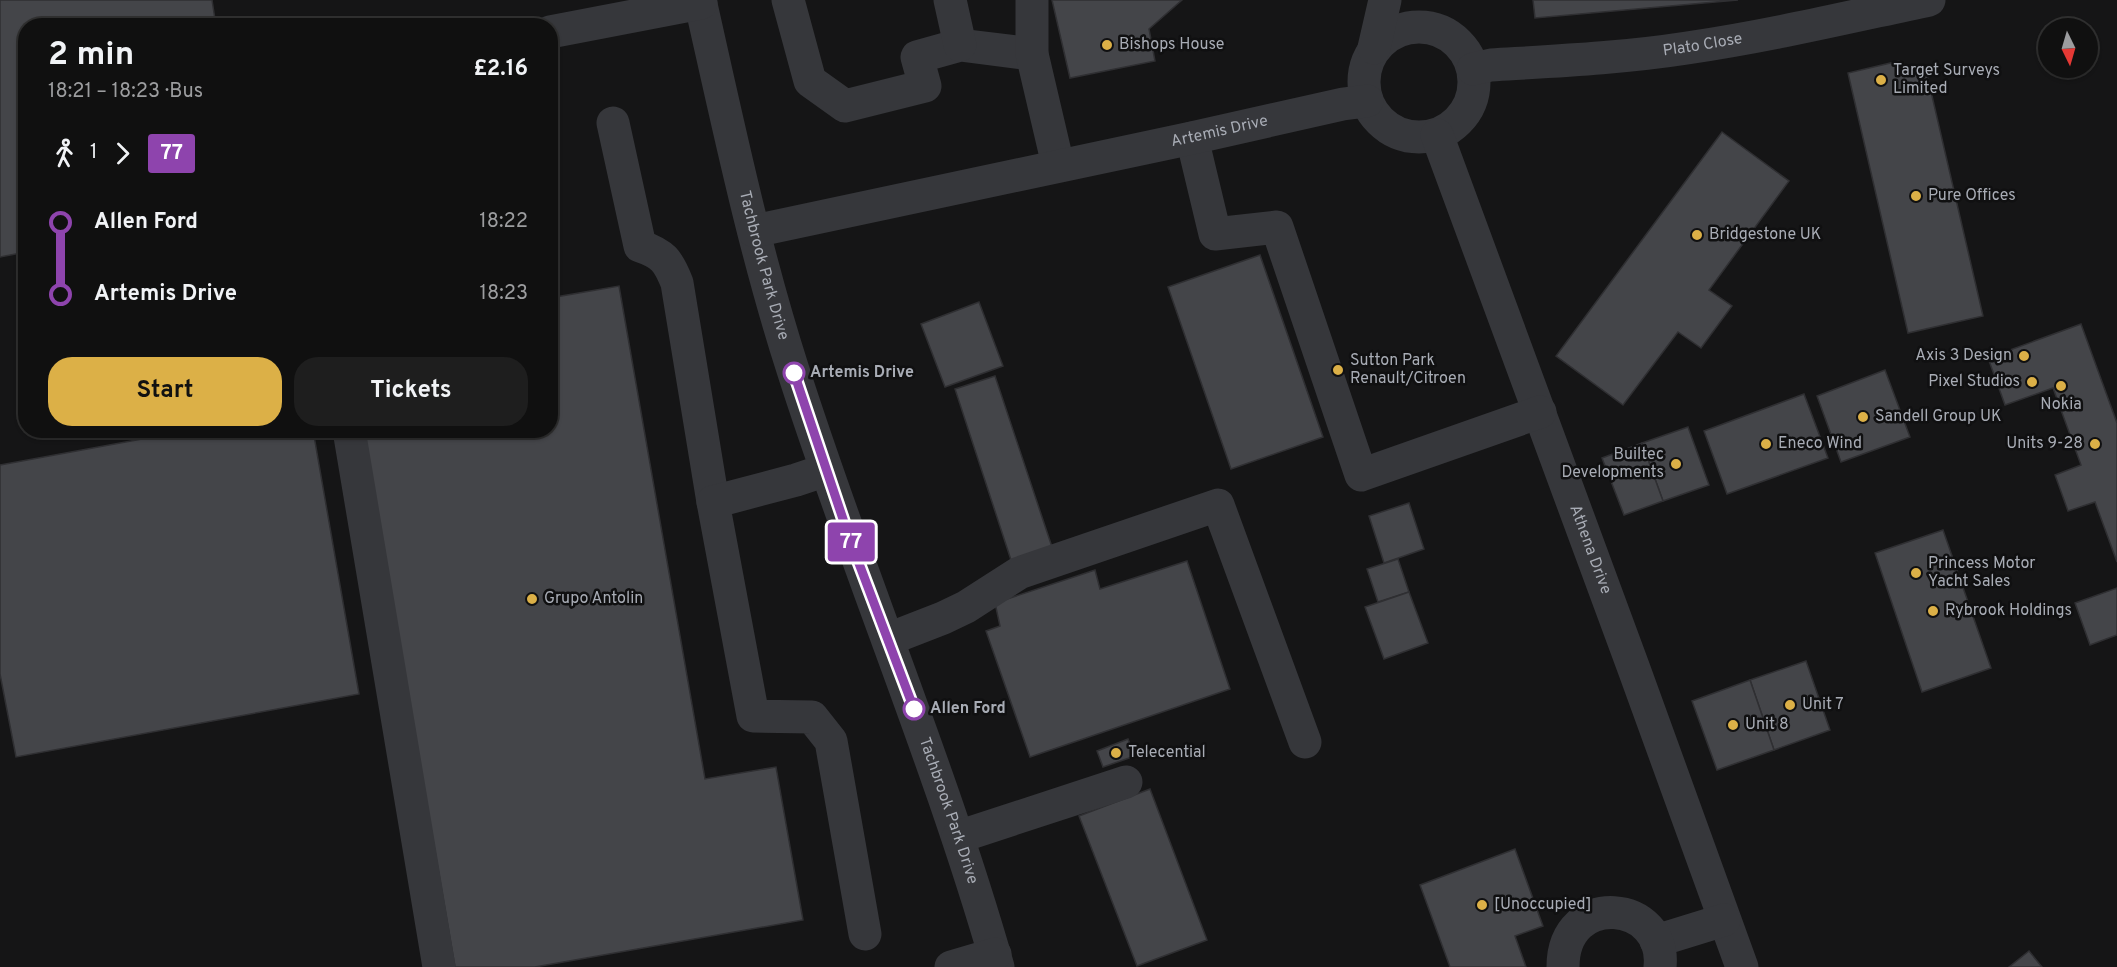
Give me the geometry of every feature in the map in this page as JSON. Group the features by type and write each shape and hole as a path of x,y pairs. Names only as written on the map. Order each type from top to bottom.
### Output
{"street":[{"path":"788,0 810,81 845,106 925,86 917,57 960,45 1032,54"},
{"path":"950,0 960,45"},
{"path":"1032,0 1032,54 1058,165"},
{"path":"1374,48 1386,36 1401,29 1418,26 1427,14 1460,43 1473,69 1475,85 1471,101 1463,116 1451,127 1437,135 1420,137 1403,135 1387,128 1375,116 1367,101 1363,83 1385,0"},
{"name":"Plato Close","path":"1473,69 1491,65 1687,48 1762,36 1929,0"},
{"path":"558,30 700,1"},
{"name":"Tachbrook Park Drive","path":"700,1 728,132 781,332 849,537 889,639 958,837 996,961"},
{"name":"Artemis Drive","path":"754,231 1343,104 1367,101"},
{"path":"613,123 640,246 662,256 671,266 677,282 713,502 753,716 812,717 831,741 865,934"},
{"name":"Athena Drive","path":"1437,135 1742,967"},
{"path":"1192,138 1215,234 1277,227 1361,475 1540,412"},
{"path":"350,438 439,967"},
{"path":"713,502 826,470"},
{"path":"889,639 966,607 1019,573 1218,505 1305,742"},
{"path":"958,837 1126,782"},
{"path":"1563,967 1563,954 1568,939 1578,925 1592,916 1608,912 1625,914 1640,921 1652,933 1658,954 1724,920"},
{"path":"951,967 996,961"}],"building":[{"path":"0,0 212,0 215,18 18,18 18,254 0,257"},
{"name":"Bishops House","path":"1052,0 1182,0 1149,29 1155,61 1070,78"},
{"path":"1533,0 1738,0 1535,18"},
{"name":"Pure Offices","path":"1899,61 1902,75 1926,70 1983,316 1908,333 1848,73"},
{"name":"Bridgestone UK","path":"1722,132 1789,181 1709,290 1732,306 1701,348 1678,332 1623,405 1556,356"},
{"path":"1260,255 1323,437 1231,469 1168,287"},
{"name":"Grupo Antolin","path":"619,286 705,779 776,767 803,920 535,967 455,967 363,438 558,438 558,297"},
{"path":"979,302 1003,366 945,387 921,324"},
{"name":"Units 9-28","path":"2081,324 2117,423 2117,562 2095,502 2068,511 2055,475 2081,465 2053,388 2005,405 1988,358"},
{"name":"Sandell Group UK","path":"1885,370 1910,437 1841,462 1817,396"},
{"path":"995,376 1052,547 1011,560 955,389"},
{"name":"Eneco Wind","path":"1804,394 1828,458 1727,494 1704,431"},
{"name":"Builtec Developments","path":"1688,427 1709,485 1663,501 1642,443"},
{"path":"147,438 314,438 359,694 16,757 0,674 0,465"},
{"path":"1642,443 1663,501 1624,515 1602,458"},
{"path":"1409,503 1424,549 1384,563 1369,516"},
{"name":"Rybrook Holdings","path":"1943,530 1991,668 1922,692 1875,553"},
{"path":"1398,559 1409,592 1378,602 1367,569"},
{"name":"Allen Ford","path":"1187,561 1230,689 1030,757 986,631 1000,626 995,603 1095,570 1100,589"},
{"path":"2117,588 2117,635 2090,645 2075,603"},
{"path":"1409,592 1428,643 1384,659 1365,607"},
{"name":"Unit 7","path":"1806,661 1830,730 1774,750 1750,680"},
{"name":"Unit 8","path":"1750,680 1774,750 1717,770 1692,701"},
{"name":"Telecential","path":"1128,739 1135,756 1103,767 1097,751"},
{"path":"1150,789 1207,940 1137,966 1079,816"},
{"name":"[Unoccupied]","path":"1515,849 1543,926 1515,936 1526,967 1450,967 1420,885"},
{"path":"2029,951 2042,967 2009,967"}],"bus line":[{"name":"77","path":"794,373 849,537 914,709"}],"place":[{"name":"Bishops House","path":"1107,45"},
{"name":"Target Surveys Limited","path":"1881,80"},
{"name":"Pure Offices","path":"1916,196"},
{"name":"Bridgestone UK","path":"1697,235"},
{"name":"Axis 3 Design","path":"2024,356"},
{"name":"Sutton Park Renault/Citroen","path":"1338,370"},
{"name":"Artemis Drive","path":"794,373"},
{"name":"Pixel Studios","path":"2032,382"},
{"name":"Nokia","path":"2061,386"},
{"name":"Sandell Group UK","path":"1863,417"},
{"name":"Eneco Wind","path":"1766,444"},
{"name":"Units 9-28","path":"2095,444"},
{"name":"Builtec Developments","path":"1676,464"},
{"name":"Princess Motor Yacht Sales","path":"1916,573"},
{"name":"Grupo Antolin","path":"532,599"},
{"name":"Rybrook Holdings","path":"1933,611"},
{"name":"Unit 7","path":"1790,705"},
{"name":"Allen Ford","path":"914,709"},
{"name":"Unit 8","path":"1733,725"},
{"name":"Telecential","path":"1116,753"},
{"name":"[Unoccupied]","path":"1482,905"}]}
